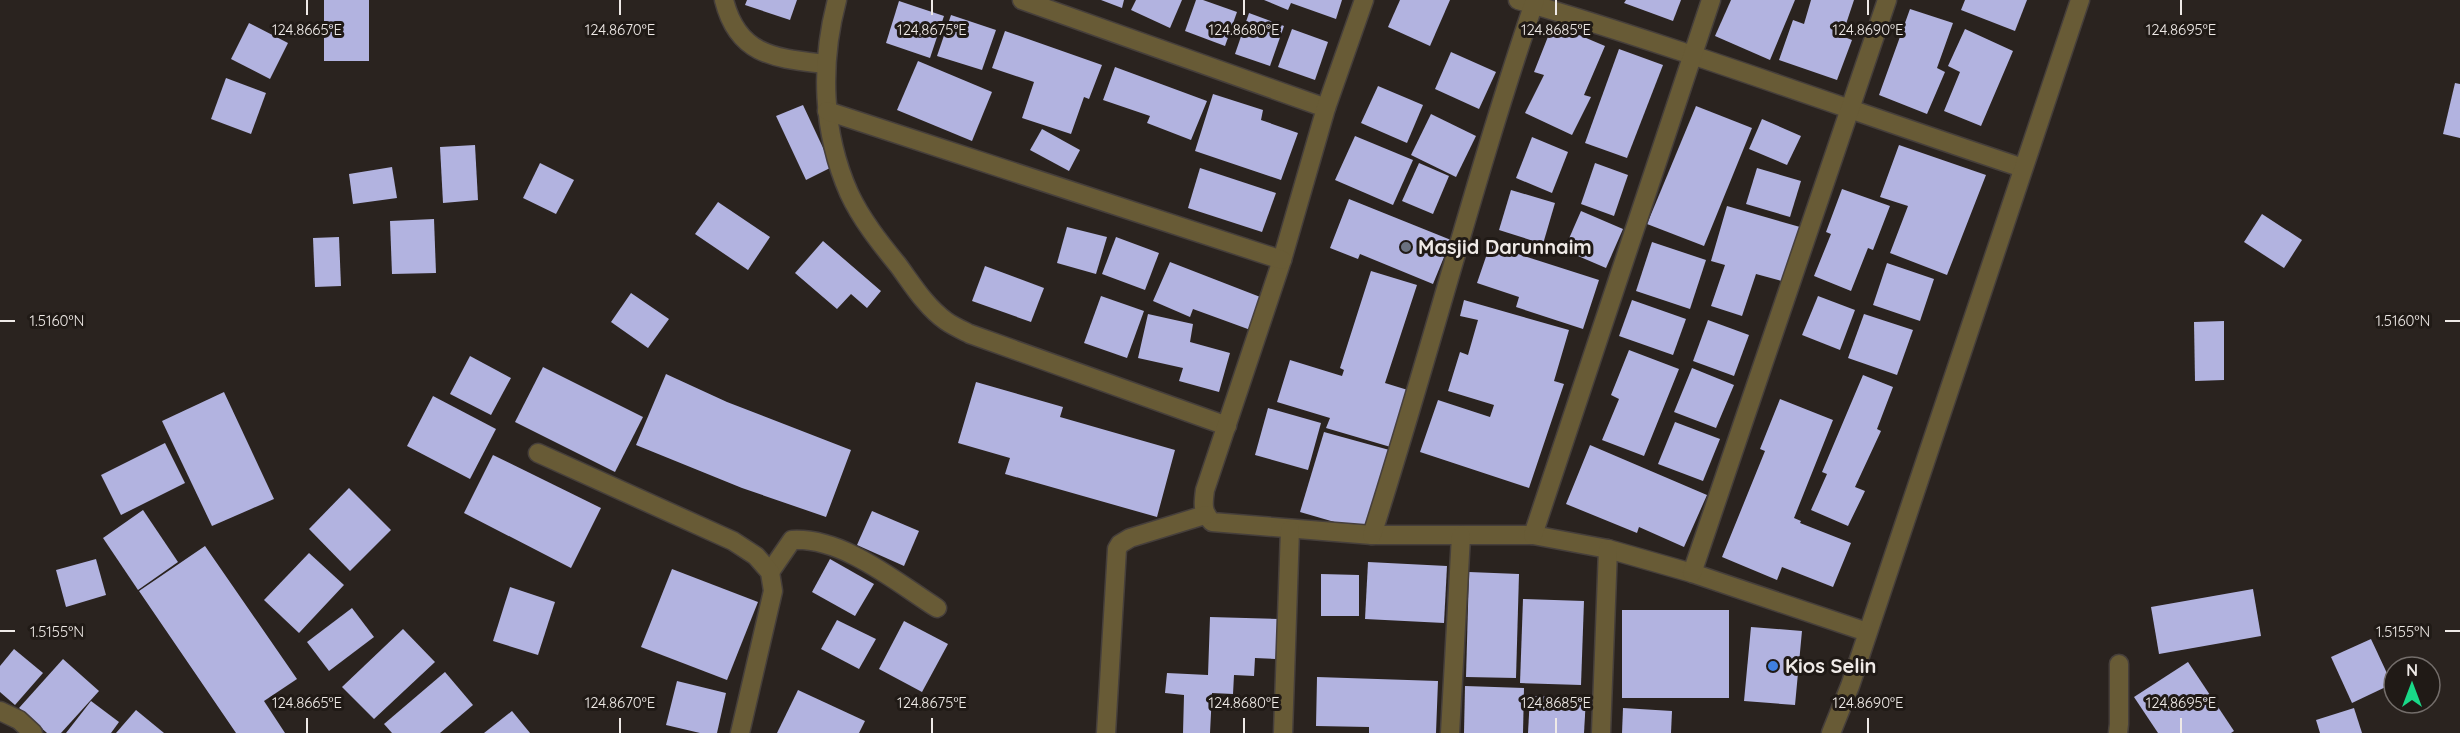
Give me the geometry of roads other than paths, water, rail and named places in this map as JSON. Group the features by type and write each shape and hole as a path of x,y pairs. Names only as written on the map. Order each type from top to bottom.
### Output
{"street":[{"path":"724,0 734,28 743,41 785,59 825,64"},
{"path":"837,0 825,64 834,154 850,195 872,232 922,297 945,321 991,342 1227,426"},
{"path":"1022,0 1326,108"},
{"path":"1364,0 1326,108 1282,260 1205,490 1203,504 1205,515 1212,522 1290,530 1372,535 1533,535 1608,549 1692,573 1867,632"},
{"path":"1533,535 1711,0"},
{"path":"1692,573 1887,0"},
{"path":"1831,733 1850,686 2080,0"},
{"path":"1372,535 1400,447 1529,2 1692,54 1849,111 2023,168"},
{"path":"828,111 1282,260"},
{"path":"538,453 733,541 756,556 770,572 772,591 740,733"},
{"path":"1106,733 1117,549 1120,544 1130,538 1205,515"},
{"path":"1283,733 1290,530"},
{"path":"1450,733 1461,536"},
{"path":"770,572 792,540 825,543 856,558 937,608"},
{"path":"1601,733 1608,549"},
{"path":"2118,733 2120,724 2119,664"},
{"path":"0,711 20,720 33,733"}],"place":[{"name":"Masjid Darunnaim","path":"1406,247"},
{"name":"Kios Selin","path":"1773,666"}]}
